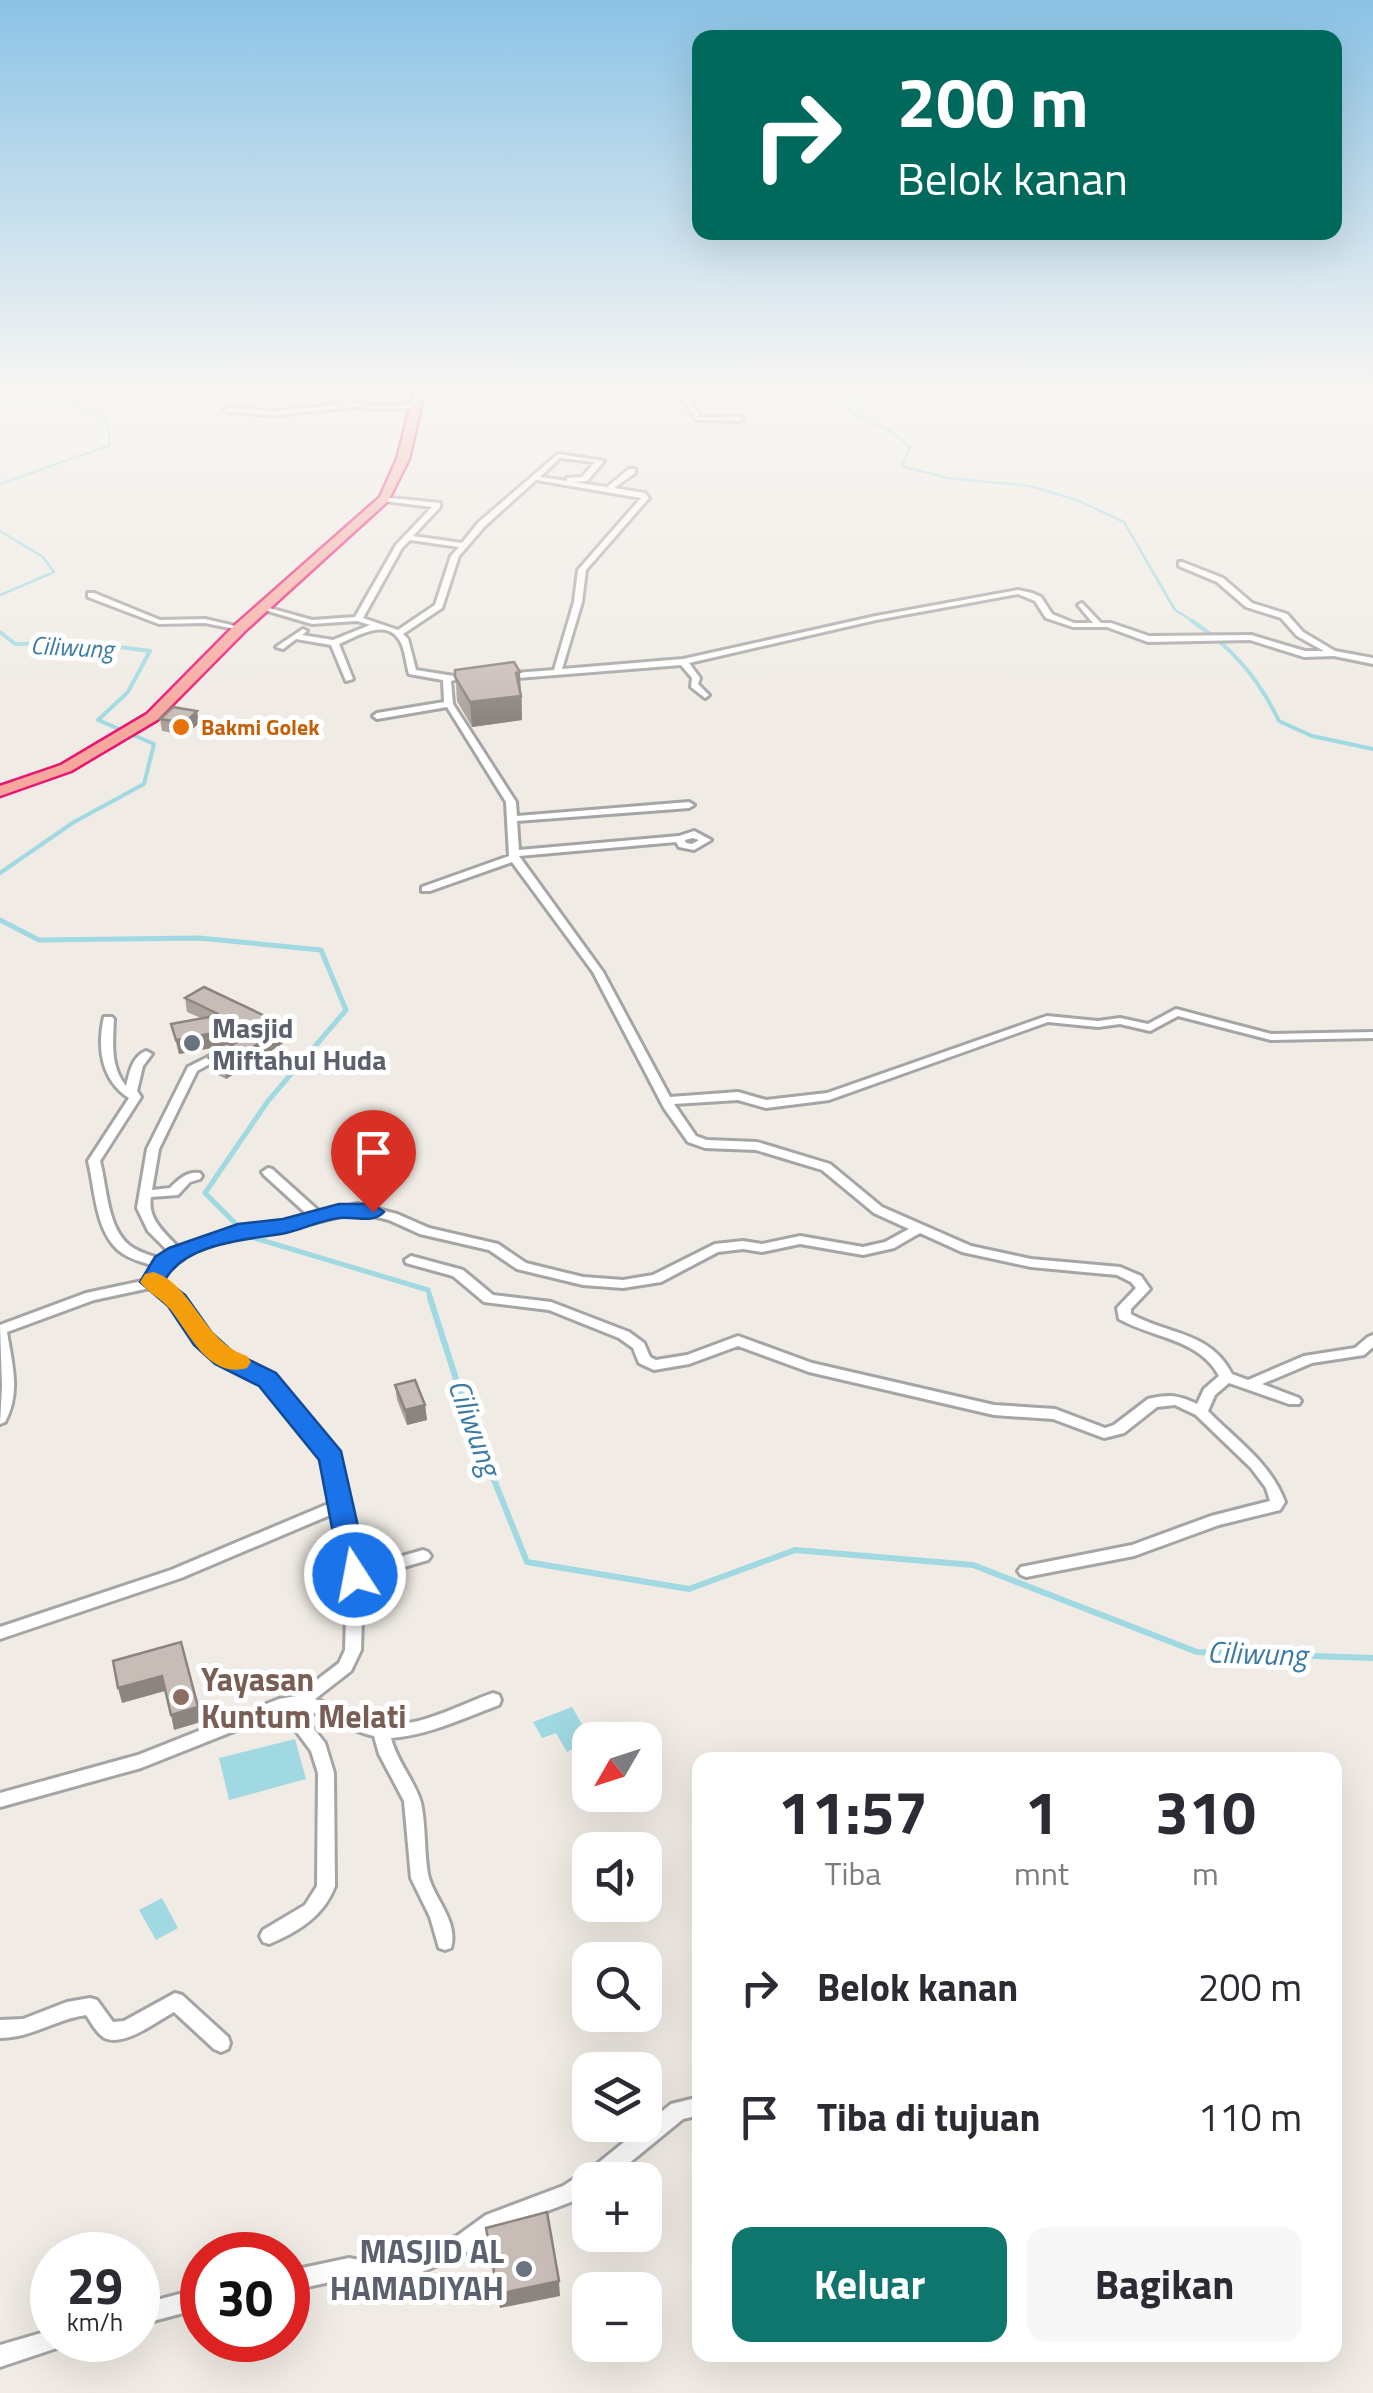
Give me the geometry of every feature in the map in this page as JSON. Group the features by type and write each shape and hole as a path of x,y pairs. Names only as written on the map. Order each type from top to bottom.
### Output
{"highway":[{"path":"0,791 60,770 138,728 168,704 240,628 383,500"}],"street":[{"path":"358,619 406,537 437,504 391,500"},
{"path":"400,634 442,603 451,565 463,545 511,500"},
{"path":"558,669 571,631 583,568 630,520 642,500"},
{"path":"406,537 463,545"},
{"path":"1182,564 1220,580 1249,604 1284,616 1300,634 1334,653"},
{"path":"491,677 683,662 876,618 1016,592 1038,598 1047,606 1049,616 1078,626 1099,624 1146,639 1259,638 1308,655 1334,653 1373,661"},
{"path":"91,596 158,622 206,621 240,628"},
{"path":"1082,605 1099,624"},
{"path":"262,608 312,622 358,619 400,634"},
{"path":"280,647 312,622"},
{"path":"297,637 334,643 378,625"},
{"path":"400,634 412,672 466,679"},
{"path":"334,643 349,679"},
{"path":"683,662 696,678 694,685 705,695"},
{"path":"447,679 449,704 512,802 514,856 598,972 667,1101 697,1142 758,1146 826,1167 864,1201 940,1240 999,1257 1129,1274 1144,1289 1124,1308 1124,1316 1146,1328 1197,1344 1219,1361 1228,1377 1294,1401"},
{"path":"378,716 449,704"},
{"path":"643,794 648,808"},
{"path":"511,819 690,804"},
{"path":"426,889 514,856 680,841"},
{"path":"667,1101 738,1096 766,1104 830,1096 1047,1018 1098,1024 1120,1021 1150,1028 1176,1012 1271,1037 1373,1035"},
{"path":"108,1020 110,1072 118,1088 135,1097"},
{"path":"135,1097 132,1091 137,1065 146,1054"},
{"path":"177,1253 147,1218 144,1194 153,1149 192,1069 218,1055"},
{"path":"135,1097 129,1110 106,1134 94,1161 103,1188 100,1204 129,1253 162,1264"},
{"path":"268,1172 317,1216"},
{"path":"144,1194 174,1192 196,1176"},
{"path":"0,1419 9,1404 10,1389 0,1330 91,1296 152,1282 162,1264 177,1253 246,1229 284,1226 356,1208 424,1231 493,1246 522,1266 583,1281 623,1284 656,1279 714,1248 762,1248 800,1240 863,1251 889,1245 920,1228"},
{"path":"411,1260 458,1274 489,1298 551,1306 624,1335 637,1344 644,1360 651,1364 690,1359 738,1341 809,1367 994,1410 1056,1414 1099,1432 1118,1430 1153,1402 1177,1400 1201,1412 1258,1466 1274,1488 1278,1502 1275,1506 1216,1520 1134,1550 1026,1571"},
{"path":"0,1800 141,1761 293,1702 324,1687 350,1658 358,1598 332,1458 268,1380 224,1358 203,1339 176,1300 152,1282"},
{"path":"1251,1384 1310,1359 1359,1352 1373,1340"},
{"path":"1201,1412 1209,1392 1228,1377"},
{"path":"0,1634 176,1574 341,1506"},
{"path":"355,1575 423,1556"},
{"path":"293,1702 320,1704 344,1722 381,1732 422,1725 492,1700"},
{"path":"269,1936 310,1912 323,1899 326,1886 326,1773 318,1748 293,1702"},
{"path":"381,1732 412,1802 420,1878 439,1916 445,1942"},
{"path":"0,2030 15,2031 74,2006 90,2006 109,2031 127,2028 175,2001 221,2043"},
{"path":"310,2276 349,2268 391,2276 464,2243 493,2222 568,2193 604,2172 678,2111 692,2108"},
{"path":"0,2356 30,2347"}],"water":[{"path":"572,1707 581,1722 572,1722 572,1750 567,1752 556,1733 542,1738 533,1722"},
{"path":"295,1739 306,1779 229,1800 219,1758"},
{"path":"162,1898 178,1928 156,1940 139,1910"}],"building":[{"path":"514,662 520,672 516,673 521,696 470,702 455,677 455,670"},
{"path":"173,707 197,711 185,723 160,719"},
{"path":"204,987 286,1026 224,1065 209,1058 272,1022 176,1040 171,1024 220,1015 185,998"},
{"path":"415,1380 425,1405 405,1410 395,1385"},
{"name":"Yayasan Kuntum Melati","path":"181,1642 198,1707 171,1715 162,1676 118,1688 113,1661"},
{"name":"MASJID AL HAMADIYAH","path":"547,2212 559,2281 498,2294 486,2228"}],"waterway":[{"path":"1076,500 1124,522 1175,610 1196,623"},
{"name":"Ciliwung","path":"0,531 43,557 54,572 0,595"},
{"path":"1192,621 1243,665 1279,721 1312,736 1373,749"},
{"name":"Ciliwung","path":"0,632 15,644 88,643 150,651 128,692 98,720 154,744 144,784 74,822 0,873"},
{"name":"Ciliwung","path":"0,920 39,940 199,938 321,950 346,1010 268,1101 205,1193 248,1236 428,1290 431,1300"},
{"name":"Ciliwung","path":"430,1298 466,1410 527,1562 689,1589 795,1550 973,1565 1197,1652 1373,1658"}],"slow traffic":[{"path":"153,1280 176,1300 203,1339 224,1358 238,1362"}],"place":[{"name":"Bakmi Golek","path":"181,727"},
{"name":"Masjid Miftahul Huda","path":"192,1043"},
{"name":"Yayasan Kuntum Melati","path":"181,1697"},
{"name":"MASJID AL HAMADIYAH","path":"524,2269"}],"route":[{"path":"355,1575 332,1458 268,1380 224,1358 203,1339 176,1300 152,1282 163,1262 177,1253 246,1229 284,1226 356,1208 373,1212"}]}
